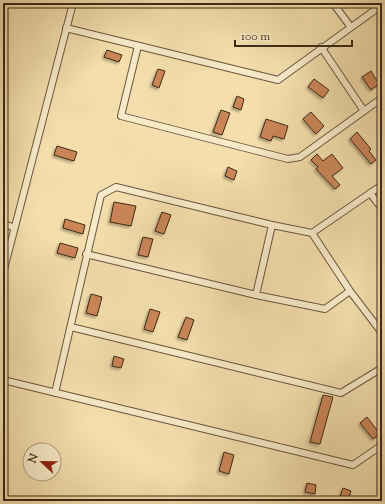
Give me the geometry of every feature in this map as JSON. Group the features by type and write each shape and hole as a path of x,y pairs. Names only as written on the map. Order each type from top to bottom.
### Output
{"street":[{"path":"3,273 13,227 73,3"},
{"path":"333,3 350,26"},
{"path":"66,28 278,80 350,26 382,5"},
{"path":"138,46 121,116 288,159 300,157 382,98"},
{"path":"321,47 364,111"},
{"path":"312,233 382,185"},
{"path":"54,393 101,195 116,187 272,225 312,233 350,291 382,333"},
{"path":"370,193 382,209"},
{"path":"3,224 13,227"},
{"path":"256,295 272,225"},
{"path":"86,254 256,295 325,309 350,291"},
{"path":"71,326 341,393 382,368"},
{"path":"3,380 353,464 382,445"}],"building":[{"path":"107,50 122,55 119,62 104,57"},
{"path":"158,69 165,71 159,88 152,85"},
{"path":"371,71 379,84 371,90 362,77"},
{"path":"314,79 329,90 323,98 308,87"},
{"path":"237,96 244,99 241,110 233,107"},
{"path":"221,110 230,113 222,135 213,132"},
{"path":"311,112 324,126 316,134 303,119"},
{"path":"266,119 288,126 284,139 273,136 271,141 260,137"},
{"path":"357,132 371,149 369,151 376,160 371,164 350,139"},
{"path":"57,146 77,152 74,161 54,155"},
{"path":"317,154 323,161 332,154 343,168 332,176 340,185 335,189 316,169 318,167 311,160"},
{"path":"228,167 237,171 234,180 225,176"},
{"path":"114,202 136,206 131,226 110,222"},
{"path":"162,212 171,215 164,234 155,231"},
{"path":"65,219 85,225 83,234 63,228"},
{"path":"143,237 153,239 148,257 138,255"},
{"path":"60,243 78,248 75,258 57,253"},
{"path":"91,294 102,297 97,316 86,313"},
{"path":"150,309 160,312 153,332 144,329"},
{"path":"186,317 194,320 187,340 178,337"},
{"path":"114,356 124,359 121,368 112,366"},
{"path":"323,395 333,397 320,444 310,442"},
{"path":"367,417 380,434 373,439 360,423"},
{"path":"224,452 234,455 229,474 219,471"},
{"path":"307,483 316,485 315,494 305,492"},
{"path":"343,488 351,491 348,501 339,500"}]}
